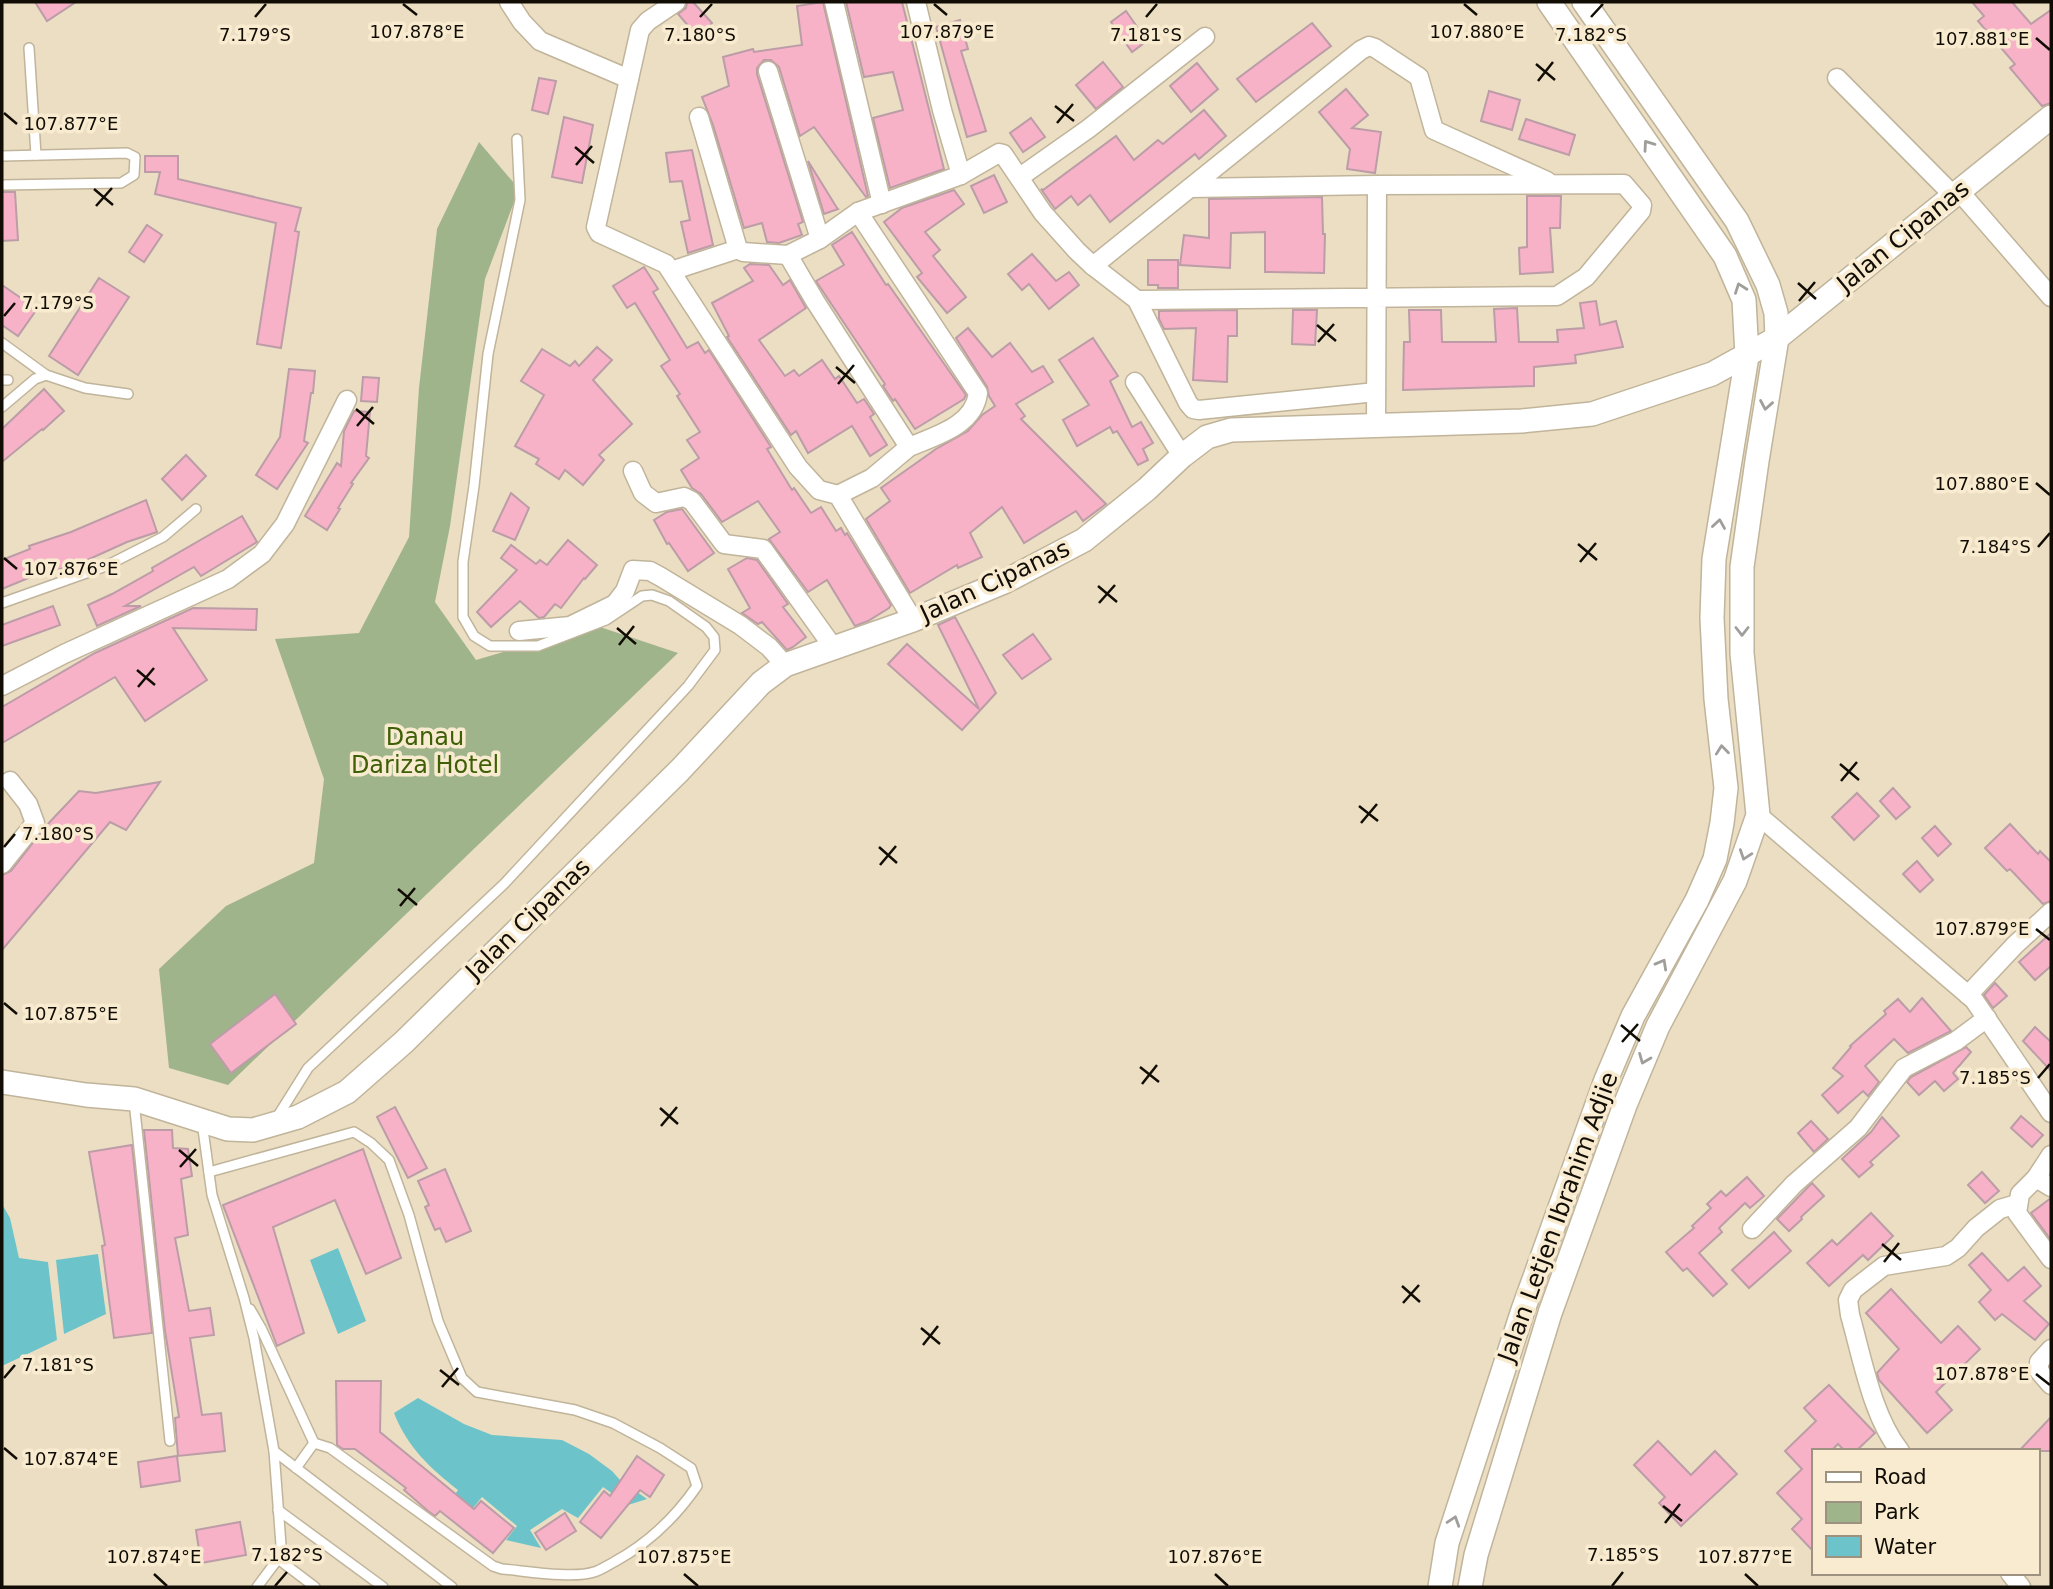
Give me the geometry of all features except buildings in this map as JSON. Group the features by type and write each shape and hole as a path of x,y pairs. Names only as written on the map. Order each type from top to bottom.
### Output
{"street":[{"path":"509,2 522,22 540,41 629,79"},
{"path":"676,2 648,21 640,30 596,227 599,233 667,264 798,467 819,490 838,495 872,478 909,447 946,431 969,416 976,406 978,393 858,212"},
{"path":"834,2 882,204"},
{"path":"916,2 961,175"},
{"name":"Jalan Letjen Ibrahim Adjie","path":"1440,1587 1447,1544 1523,1310 1606,1080 1633,1016 1697,900 1715,859 1726,788 1716,699 1712,618 1714,559 1748,356 1744,300 1725,256 1549,2"},
{"name":"Jalan Letjen Ibrahim Adjie","path":"1470,1587 1476,1555 1550,1313 1625,1105 1658,1026 1735,881 1758,816 1742,653 1742,567 1756,461 1777,338 1776,313 1768,285 1737,221 1584,2"},
{"path":"1020,177 1088,130 1205,37"},
{"path":"1093,267 1369,46 1419,77 1434,130 1554,184"},
{"path":"768,71 820,239"},
{"path":"1836,78 1956,193 2051,297"},
{"path":"699,117 738,249 743,252 789,256 820,239 858,212 961,175 999,153 1007,156 1043,213 1093,267 1138,300 1193,409 1376,392"},
{"name":"Jalan Cipanas","path":"2,1082 86,1095 134,1099 228,1129 253,1130 272,1126 310,1111 347,1092 404,1042 680,770 761,683 785,665 913,620 1004,582 1084,540 1207,437 1231,430 1522,421 1592,414 1712,374 1777,338 2051,117"},
{"path":"1138,300 1557,296 1586,277 1641,211 1642,205 1624,184 1190,188"},
{"path":"1377,185 1377,427"},
{"path":"671,271 738,249"},
{"path":"789,256 909,447"},
{"path":"1135,382 1182,456"},
{"path":"2,686 64,654 228,579 262,554 285,524 346,400"},
{"path":"633,471 643,493 656,503 684,497 692,501 724,544 763,549 833,647"},
{"path":"838,495 913,620"},
{"path":"519,631 570,626 615,604 625,591 633,570 638,569 661,577 740,625 769,647 785,665"},
{"path":"2,864 35,823 28,804 10,781"},
{"path":"1758,816 1968,995 1987,1018 2051,1113"},
{"path":"1968,995 2015,945 2051,912"},
{"path":"1633,1016 1658,1026"},
{"path":"1752,1229 1794,1184 1858,1128 1905,1068 1956,1041 1987,1018"},
{"path":"2051,1155 2044,1182 2020,1194 2017,1204 2017,1213 2051,1259"},
{"path":"1899,1449 1886,1429 1870,1388 1850,1315 1849,1296 1884,1266 1946,1256 2000,1209 2017,1204"},
{"path":"2051,1349 2039,1363 2039,1371 2051,1385"}],"lane":[{"path":"30,48 36,155"},
{"path":"272,1126 308,1068 422,958 504,884 688,686 715,650 714,637 706,627 669,601 652,595 642,596 606,620 538,646 490,646 474,636 463,617 463,562 488,354 520,200 517,139"},
{"path":"2,156 127,153 135,158 134,175 121,183 2,185"},
{"path":"2,343 46,375 85,388 128,394"},
{"path":"2,407 35,379 46,375"},
{"path":"2,603 106,566 163,537 195,509"},
{"path":"134,1099 170,1441"},
{"path":"201,1121 212,1195 244,1298 274,1451 281,1545 278,1559 257,1587"},
{"path":"209,1172 354,1132 389,1160 409,1215 438,1321 462,1378 477,1392 575,1410 613,1423 691,1468 697,1486 682,1508 660,1531 594,1573 565,1574 502,1569 485,1561 330,1448 314,1443 261,1328 244,1298"},
{"path":"296,1468 314,1443"},
{"path":"274,1451 452,1587"},
{"path":"278,1510 383,1587"},
{"path":"278,1559 315,1587"}],"green space":[{"name":"Danau Dariza Hotel","path":"479,142 519,189 485,279 450,526 435,602 476,660 594,625 678,653 228,1085 169,1068 159,969 226,906 314,863 324,779 275,639 359,633 409,537 419,388 437,229"}],"water":[{"path":"2,1204 10,1218 19,1258 48,1262 57,1340 2,1366"},
{"path":"338,1248 366,1321 338,1334 310,1260"},
{"path":"98,1254 106,1314 64,1334 56,1260"},
{"path":"418,1398 464,1424 492,1435 562,1440 589,1454 647,1499 628,1505 603,1487 578,1518 562,1509 530,1530 541,1548 506,1540 517,1526 482,1497 468,1514 451,1500 458,1490 429,1465 406,1437 394,1413"}]}
